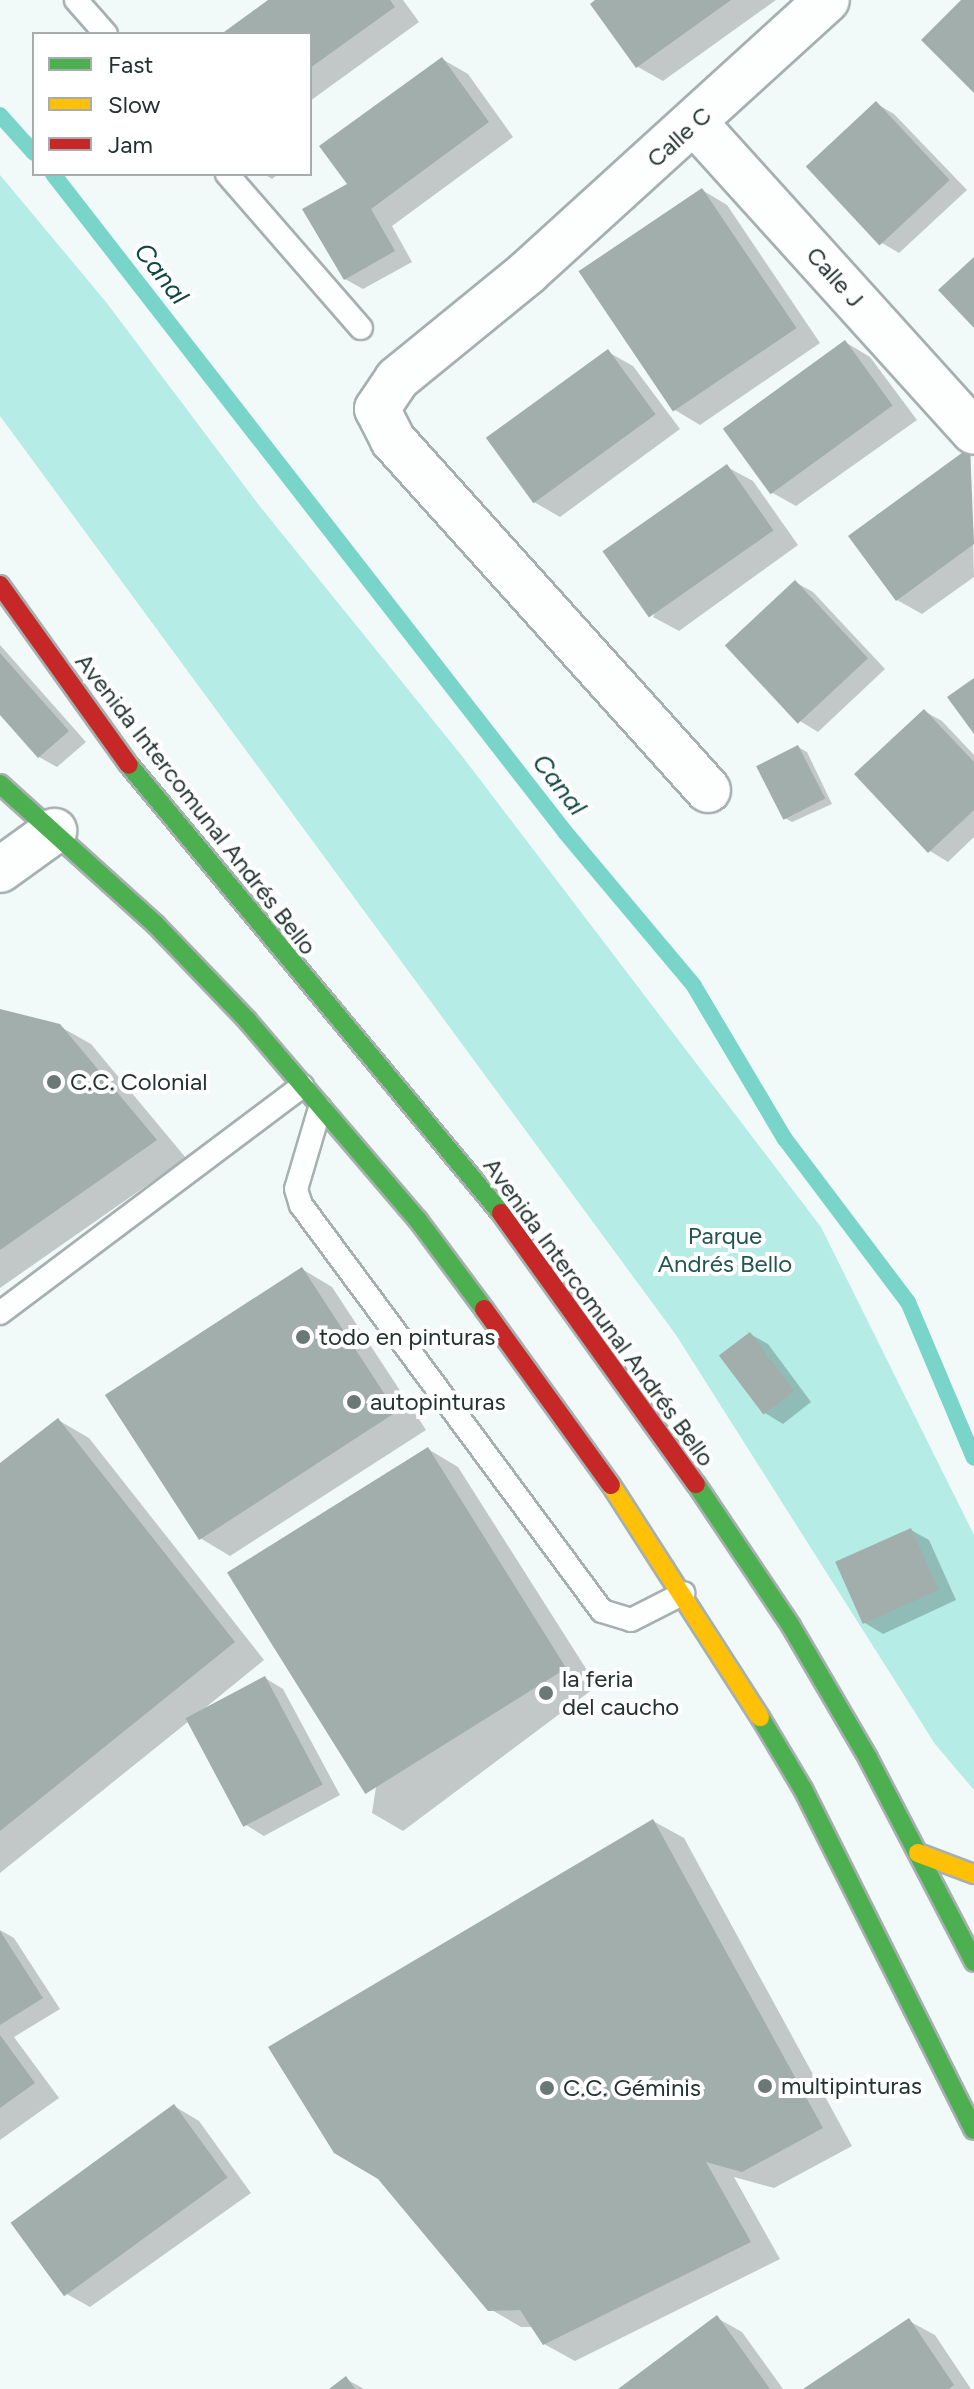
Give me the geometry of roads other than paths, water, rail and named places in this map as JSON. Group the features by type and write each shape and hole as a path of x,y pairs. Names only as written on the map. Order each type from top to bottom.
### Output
{"main road":[{"name":"Avenida Intercomunal Andrés Bello","path":"0,585 91,717 228,890 483,1189 631,1388 791,1626 918,1853 974,1962"},
{"path":"0,784 156,925 302,1086 474,1294 684,1593 803,1789 906,1984 974,2130"},
{"path":"918,1853 974,1874"}],"street":[{"name":"Calle C","path":"708,790 393,440 377,409 397,379 528,272 827,0"},
{"name":"Calle J","path":"695,123 974,432"},
{"path":"0,870 54,831"}],"lane":[{"path":"76,0 104,32"},
{"path":"229,176 361,328"},
{"path":"0,1313 302,1086"},
{"path":"320,1108 296,1189 301,1205 602,1611 631,1620 684,1593"}],"waterway":[{"name":"Canal","path":"0,115 32,151"},
{"name":"Canal","path":"55,176 565,832 694,986 785,1139 908,1302 974,1458"}],"place":[{"name":"C.C. Colonial","path":"54,1082"},
{"name":"todo en pinturas","path":"303,1337"},
{"name":"autopinturas","path":"354,1402"},
{"name":"la feria del caucho","path":"546,1693"},
{"name":"multipinturas","path":"765,2086"},
{"name":"C.C. Géminis","path":"547,2088"}],"park label":[{"name":"Parque Andrés Bello","path":"725,1250"}]}
